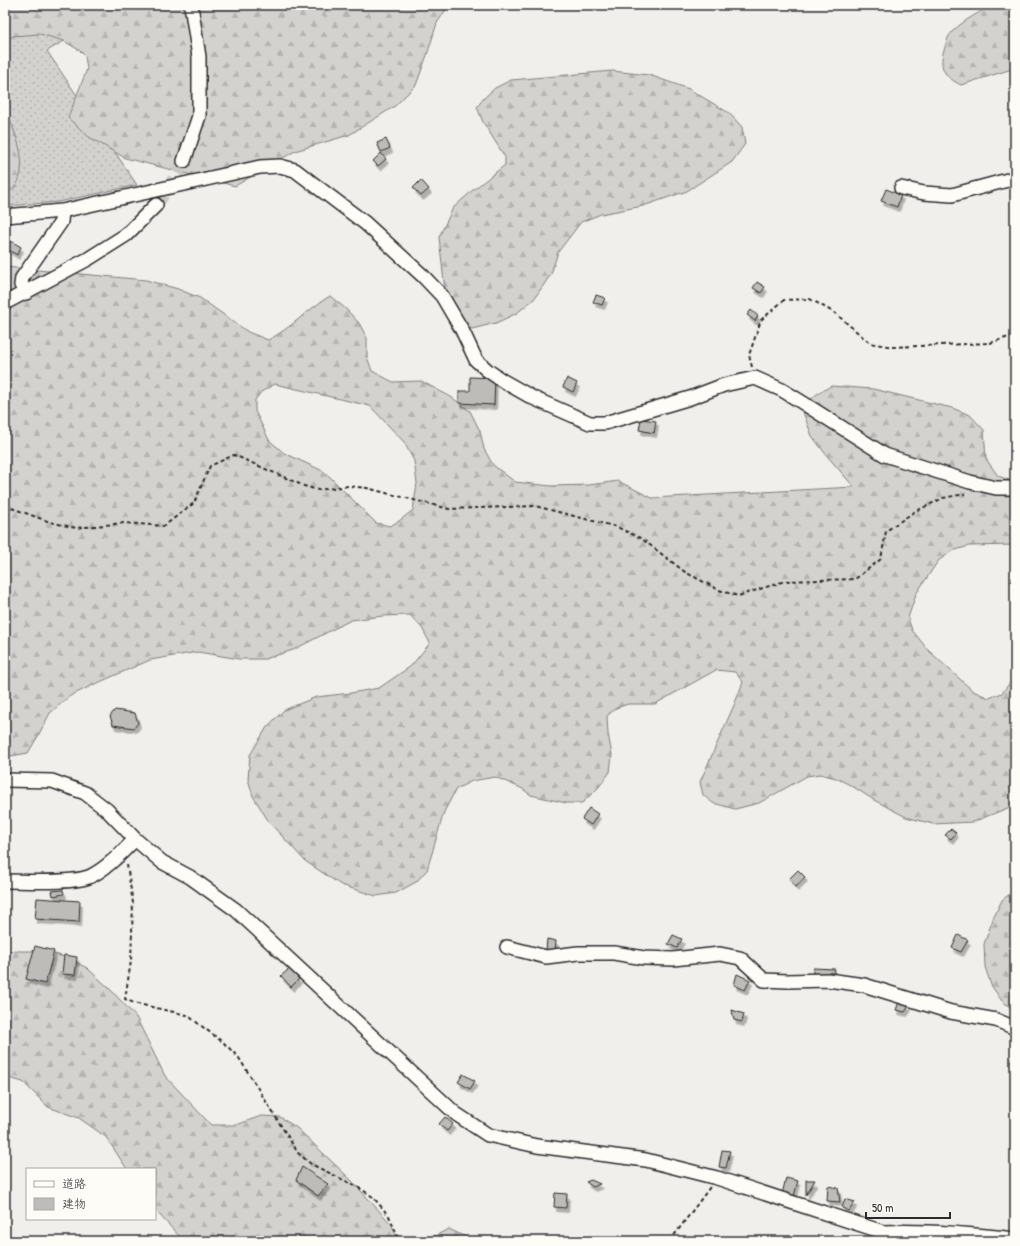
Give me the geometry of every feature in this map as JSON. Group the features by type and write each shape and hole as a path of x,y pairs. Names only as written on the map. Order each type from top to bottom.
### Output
{"street":[{"path":"184,161 199,116 199,57 191,5"},
{"path":"5,216 62,211 260,167 280,166 295,170 359,219 423,276 442,296 462,330 476,360 503,381 532,398 590,423 605,423 690,398 724,386 755,378 782,390 885,455 970,482 996,488 1015,488"},
{"path":"901,188 924,193 952,196 1015,178"},
{"path":"5,303 88,259 126,235 156,205"},
{"path":"26,293 21,285 22,278 61,222 62,211"},
{"path":"5,780 52,781 85,793 107,810 135,839 162,862 190,877 236,910 456,1114 488,1135 537,1146 646,1160 717,1178 883,1232 912,1231 1015,1239"},
{"path":"5,881 72,880 89,877 100,871 124,851 135,839"},
{"path":"507,947 546,957 578,953 614,953 644,958 673,959 720,954 740,958 764,980 828,980 864,986 951,1012 996,1020 1015,1028"}],"path":[{"path":"755,378 749,355 761,320 784,300 810,299 835,313 870,343 893,347 990,343 1015,335"},
{"path":"5,509 9,506 50,522 76,528 124,523 164,526 194,503 210,466 234,455 304,486 318,490 348,486 367,488 449,509 535,506 617,527 642,539 685,572 719,590 738,596 785,581 855,579 881,560 886,531 914,512 943,498 966,493"},
{"path":"124,851 133,903 131,960 124,999 134,1003 187,1015 224,1043 240,1058 298,1153 311,1164 344,1180 373,1197 389,1216 400,1241"},
{"path":"670,1241 717,1178"}],"green space":[{"path":"5,5 126,5 47,51 137,185 58,202 5,206"},
{"path":"5,5 449,5 437,23 416,85 395,106 349,135 295,151 235,186 125,158 89,137 68,118 87,69 85,56 79,50 64,41 40,34 13,36 5,42"},
{"path":"993,5 1015,5 1015,68 961,85 948,77 943,69 942,59 948,38 951,33 961,24"},
{"path":"612,71 649,75 689,89 729,113 742,127 745,144 732,162 687,191 643,206 601,214 581,222 558,252 551,274 534,299 517,313 496,323 472,329 454,318 446,300 439,237 453,208 505,165 505,157 483,122 477,107 495,88 511,80"},
{"path":"5,108 19,146 21,165 17,184 5,195"},
{"path":"5,267 146,280 178,289 200,298 248,332 268,340 330,296 346,309 359,323 367,338 367,357 372,371 393,382 421,381 451,397 470,411 480,431 484,449 493,465 515,482 551,486 589,485 618,481 652,498 854,487 812,436 803,412 805,404 817,394 831,386 873,389 952,408 970,415 984,430 986,459 998,476 1015,482 1015,545 969,546 952,551 938,561 916,594 908,618 912,630 928,650 973,691 989,698 1002,693 1015,676 1015,805 973,822 933,824 906,817 836,778 820,774 807,776 759,803 735,809 713,803 703,795 700,782 743,682 735,672 716,670 655,704 628,704 616,708 607,716 608,734 612,755 610,772 598,788 582,803 566,803 531,795 521,788 495,777 472,781 456,789 444,812 427,870 416,882 396,893 376,896 341,885 305,861 269,822 253,796 248,779 250,755 267,727 284,710 316,697 379,688 411,666 430,643 422,628 410,615 383,616 351,620 293,650 265,659 239,659 198,652 150,660 70,696 50,713 28,753 5,757","holes":["275,384 370,406 404,442 414,461 417,483 413,510 390,526 376,523 325,472 284,453 269,440 255,411 255,400 261,392"]},
{"path":"1015,890 1015,1011 1002,1001 991,985 985,967 984,944 1002,900"},
{"path":"5,951 45,951 68,958 87,968 109,988 136,1017 165,1076 211,1125 236,1125 261,1116 280,1117 297,1128 352,1181 392,1225 398,1241 187,1241 180,1237 156,1211 156,1168 126,1168 106,1137 79,1118 48,1107 23,1082 5,1077"},
{"path":"449,1229 470,1239 469,1241 424,1241"}],"building":[{"path":"386,139 390,148 381,152 377,143"},
{"path":"381,153 386,159 378,166 373,161"},
{"path":"421,180 429,189 421,196 413,188"},
{"path":"886,189 901,195 897,207 881,201"},
{"path":"11,241 21,247 17,255 6,248"},
{"path":"757,282 765,287 761,293 753,288"},
{"path":"596,295 605,298 602,305 593,302"},
{"path":"751,310 758,316 755,321 747,315"},
{"path":"470,377 495,378 494,405 459,403 459,391 470,391"},
{"path":"567,378 577,383 573,392 563,387"},
{"path":"641,419 656,421 654,433 639,430"},
{"path":"115,710 135,713 138,723 134,728 113,725 110,716"},
{"path":"589,808 598,814 591,825 582,819"},
{"path":"951,829 956,833 951,839 945,835"},
{"path":"798,870 805,877 796,887 789,879"},
{"path":"63,890 64,894 53,896 52,891"},
{"path":"37,898 80,901 79,922 35,919"},
{"path":"673,935 682,939 677,948 668,944"},
{"path":"958,935 968,940 961,952 952,948"},
{"path":"547,939 556,941 555,952 546,951"},
{"path":"35,946 54,951 45,984 26,979"},
{"path":"64,955 77,957 75,975 62,974"},
{"path":"813,968 835,969 834,976 813,975"},
{"path":"289,969 299,979 291,987 281,976"},
{"path":"737,974 750,980 745,990 734,985"},
{"path":"899,1002 909,1006 905,1012 896,1010"},
{"path":"732,1010 744,1014 742,1022 734,1020"},
{"path":"463,1074 475,1081 470,1089 458,1082"},
{"path":"445,1117 453,1124 447,1131 439,1124"},
{"path":"722,1150 730,1151 726,1168 719,1167"},
{"path":"302,1167 328,1184 318,1196 296,1180"},
{"path":"786,1178 798,1181 793,1200 782,1194"},
{"path":"591,1180 600,1184 593,1187 586,1182"},
{"path":"806,1180 815,1180 806,1195"},
{"path":"828,1186 838,1188 840,1202 827,1201"},
{"path":"555,1193 567,1194 566,1208 554,1207"},
{"path":"845,1199 855,1202 849,1211 842,1208"}],"tunnel":[{"path":"156,205 171,184 184,161"}]}
